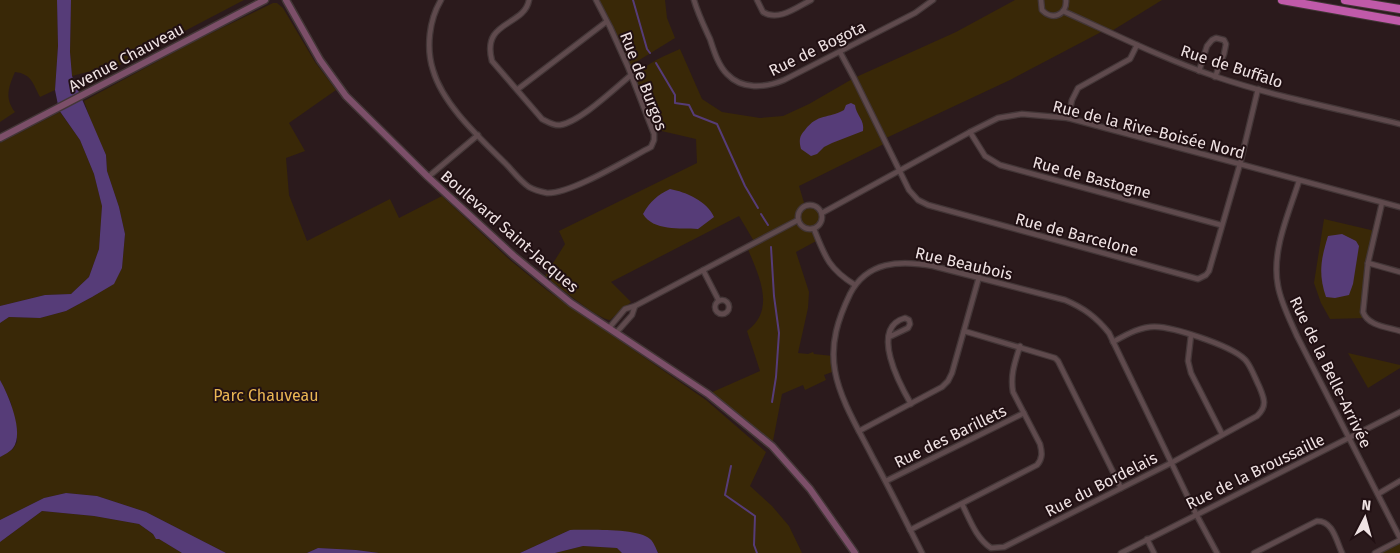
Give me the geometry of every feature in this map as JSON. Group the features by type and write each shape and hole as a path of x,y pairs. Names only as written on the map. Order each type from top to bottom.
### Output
{"highway":[{"path":"1282,0 1400,21"},
{"path":"1345,0 1400,9"}],"street":[{"name":"Avenue Chauveau","path":"0,138 265,0"},
{"name":"Boulevard Saint-Jacques","path":"286,0 320,60 346,96 428,177 514,256 571,303 708,394 772,446 810,489 855,553"},
{"path":"428,177 478,135 445,96 433,71 429,47 430,33 441,0"},
{"path":"529,0 526,8 494,34 489,51 492,61 542,119 559,125 571,122 630,76"},
{"name":"Rue de Burgos","path":"478,135 529,187 545,193 559,192 622,162 652,144 654,134 628,67 596,0"},
{"name":"Rue de Bogota","path":"694,0 719,61 727,74 736,81 748,86 760,87 772,86 840,52 915,13 933,0"},
{"path":"757,0 763,12 773,16 784,13 811,0"},
{"path":"1041,0 1042,10 1048,15 1056,16 1066,8 1066,0"},
{"name":"Rue de Buffalo","path":"1063,11 1137,45 1216,77 1400,124"},
{"path":"518,89 606,22"},
{"path":"1199,70 1208,46 1212,40 1220,38 1224,40 1226,48 1216,77"},
{"path":"1068,118 1072,100 1078,88 1130,59 1137,45"},
{"name":"Rue de Barcelone","path":"840,52 909,190 918,200 928,205 1192,278 1202,278 1209,271 1240,164 1258,89"},
{"name":"Rue de la Rive-Boisée Nord","path":"822,213 998,118 1010,115 1035,114 1068,118 1400,207"},
{"name":"Rue de Bastogne","path":"970,132 985,156 1000,165 1221,225"},
{"name":"Rue de la Belle-Arrivée","path":"1299,181 1278,254 1276,269 1283,304 1297,336 1400,539"},
{"path":"1382,202 1368,263 1363,312 1365,318 1378,325 1400,330"},
{"path":"814,205 822,213 823,218 820,225 814,229 806,229 800,225 798,220 800,210 805,206 814,205"},
{"path":"609,328 625,309 635,306 798,220"},
{"path":"814,229 828,263 840,276 855,285"},
{"name":"Rue Beaubois","path":"922,553 840,390 833,356 836,326 855,285 868,274 882,266 896,262 913,262 933,266 1065,300 1081,307 1101,323 1113,342 1196,514 1217,553"},
{"path":"1368,263 1400,272"},
{"path":"703,270 719,301"},
{"path":"859,431 942,387 948,381 952,373 979,277"},
{"path":"616,333 632,315 635,306"},
{"path":"889,337 908,328 909,320 905,318 899,319 891,329 889,337 889,353 896,377 911,404"},
{"path":"1113,342 1130,332 1146,327 1159,327 1191,335 1188,361 1191,373 1222,434"},
{"path":"964,331 1050,355 1058,361 1121,488"},
{"name":"Rue du Bordelais","path":"962,504 979,537 991,548 998,548 1171,463 1257,416 1264,407 1264,397 1247,361 1240,354 1225,346 1191,335"},
{"path":"910,530 1037,465 1040,461 1040,444 1013,392 1011,376 1020,346"},
{"name":"Rue de la Broussaille","path":"1121,553 1400,412"},
{"name":"Rue des Barillets","path":"886,481 1024,413"},
{"path":"1378,494 1400,481"},
{"path":"1254,553 1317,521 1326,522 1330,527 1342,553"},
{"path":"1147,539 1154,553"},
{"path":"1375,553 1400,539"}],"green space":[{"path":"0,0 57,0 58,46 55,90 40,97 29,77 15,72 9,87 9,97 15,112 0,122"},
{"path":"71,0 244,0 114,68 95,70 72,76 70,52"},
{"path":"596,0 665,0 667,18 675,38 628,67"},
{"path":"1015,0 1162,0 1110,32 1105,30 1010,80 884,139 886,143 799,186 805,206 811,206 820,210 822,217 819,225 814,229 818,240 796,252 809,292 808,308 798,353 808,354 813,352 814,354 833,356 835,371 824,375 826,380 805,390 803,385 782,394 772,446 708,394 760,371 747,331 756,322 761,312 763,302 762,291 756,268 747,247 755,243 739,216 611,282 631,302 610,320 587,308 545,276 565,244 559,231 697,163 696,139 653,129 633,81 642,70 654,62 680,49 702,99 722,112 760,118 783,116 809,104 854,78 956,32"},
{"name":"Parc Chauveau","path":"273,3 277,3 283,8 315,62 336,90 289,123 305,151 286,158 289,195 307,241 390,199 399,218 442,196 510,260 548,291 706,400 766,452 750,486 772,506 789,526 802,553 658,553 658,551 570,530 520,553 379,553 318,548 307,553 226,553 146,512 97,496 66,493 44,498 0,520 0,457 13,449 17,442 17,432 11,403 0,380 0,323 9,317 40,318 66,311 113,284 122,268 125,234 119,207 107,171 106,155 94,130 84,101 195,41"},
{"path":"60,112 80,140 94,174 102,206 99,249 89,277 71,294 45,295 0,306 0,143"},
{"path":"1324,219 1375,231 1363,300 1365,318 1330,319 1321,303 1314,283"},
{"path":"1348,353 1400,365 1400,368 1368,388"},
{"path":"42,511 94,516 139,524 182,553 0,553 0,542"},
{"path":"1400,540 1400,553 1375,553"},
{"path":"583,546 617,548 622,553 555,553"}],"shaded area":[{"path":"57,0 71,0 70,52 72,76 106,155 107,171 119,207 125,234 122,268 114,284 66,311 40,318 9,317 0,323 0,306 45,295 71,294 89,277 99,249 102,206 94,174 80,140 59,110 55,90 58,46"},
{"path":"851,103 855,105 863,124 863,131 832,143 811,156 801,149 800,141 803,132 814,121 838,113"},
{"path":"670,189 683,192 695,198 711,211 714,217 698,229 668,228 653,223 643,214 648,205"},
{"path":"1342,234 1356,241 1359,246 1353,284 1349,295 1335,298 1326,297 1321,266 1328,236"},
{"path":"0,380 11,404 17,433 13,448 0,457"},
{"path":"66,493 97,496 146,512 226,553 182,553 156,539 153,534 139,524 94,516 42,511 0,542 0,520 44,498"},
{"path":"570,530 612,530 644,535 654,544 658,553 622,553 617,548 583,546 555,553 520,553"},
{"path":"318,548 356,550 379,553 307,553"}],"waterway":[{"path":"633,0 647,49 650,53"},
{"path":"656,63 675,95 675,103 689,105 694,115 717,124 745,186 758,208"},
{"path":"761,214 768,225"},
{"path":"771,247 774,296 779,333 772,402"},
{"path":"731,466 725,495 755,516 754,545 757,553"}]}
